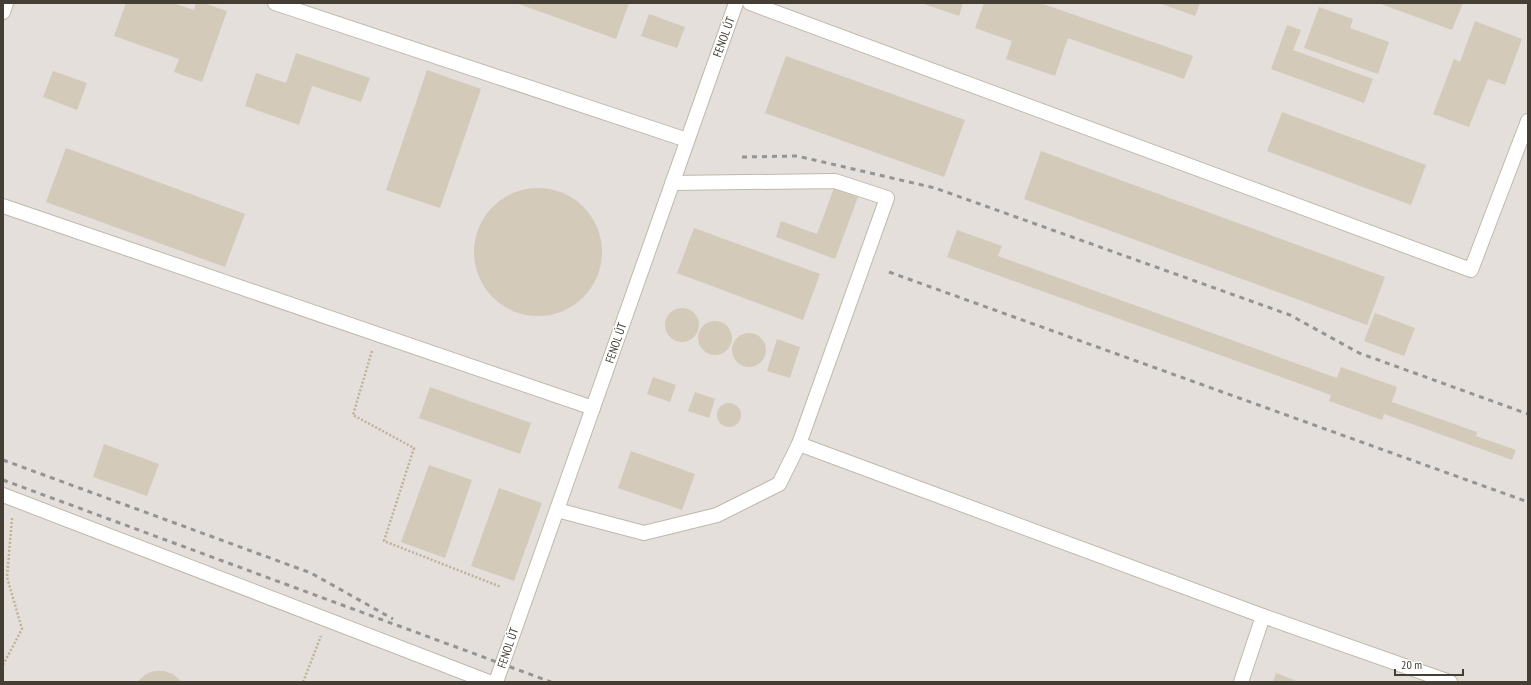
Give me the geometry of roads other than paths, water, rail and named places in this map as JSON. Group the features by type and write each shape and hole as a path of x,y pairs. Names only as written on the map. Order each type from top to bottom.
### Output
{"lane":[{"path":"3,12 6,3"},
{"path":"275,3 687,140"},
{"name":"FENOL ÚT","path":"496,682 736,3"},
{"path":"750,3 1472,270 1528,121"},
{"path":"556,510 644,533 717,515 779,484 799,444 887,198 836,181 672,183"},
{"path":"3,206 593,408"},
{"path":"799,444 1263,616 1450,682"},
{"path":"8,497 489,682"},
{"path":"1241,682 1263,616"}],"railway":[{"path":"742,157 797,156 935,188 1290,315 1359,353 1528,414"},
{"path":"889,272 1528,502"},
{"path":"3,460 311,573 393,619"},
{"path":"3,480 551,682"}]}
